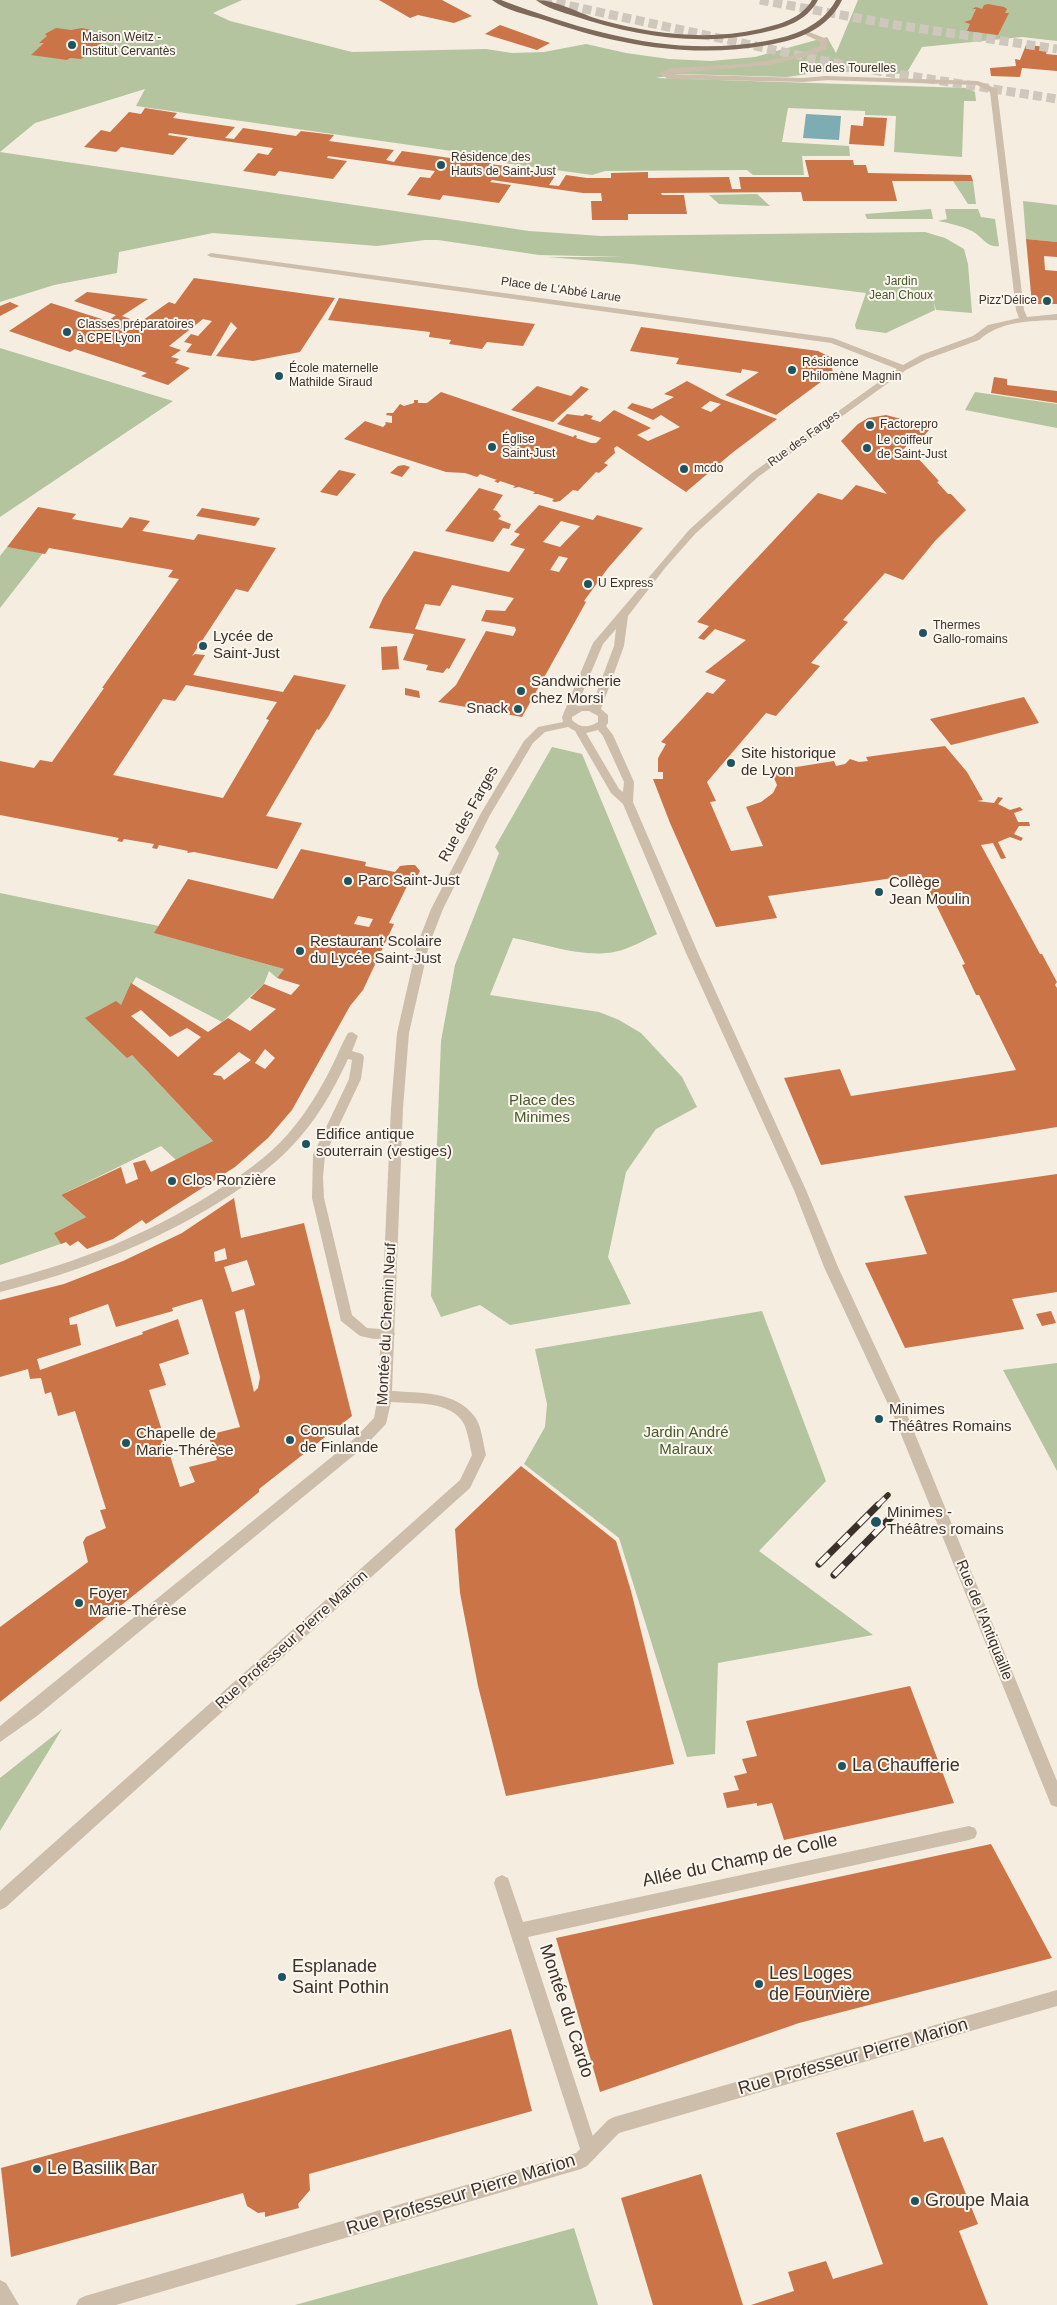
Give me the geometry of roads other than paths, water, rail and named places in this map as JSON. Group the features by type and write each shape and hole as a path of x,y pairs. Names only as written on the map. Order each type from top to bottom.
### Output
{"main road":[{"path":"495,0 609,38 643,46 699,50 742,48 804,32 828,18 839,0"},
{"path":"539,0 574,14 638,32 698,38 741,35 778,27 804,15 812,7 815,0"}],"street":[{"name":"Rue des Tourelles","path":"804,32 824,41 824,47 807,56 753,64 670,70 664,73 668,77 803,80 826,78 978,83 994,92 1020,310 1024,319"},
{"name":"Place de L'Abbé Larue","path":"210,255 833,341 903,368"},
{"name":"Rue des Farges","path":"423,945 437,909 485,815 529,741 542,729 572,722 598,642 624,616 662,566 692,532 755,475 903,368 924,357 976,338 981,331 1024,319 1057,316"},
{"name":"Rue des Farges","path":"596,709 619,646 624,616"},
{"path":"584,707 596,709 603,715 603,723 590,730 572,722 584,707"},
{"path":"572,722 614,791 628,802"},
{"path":"600,726 608,735 629,782 628,802"},
{"name":"Rue de l'Antiquaille","path":"628,802 705,983 796,1182 836,1277 901,1417 1057,1800"},
{"name":"Montée du Chemin Neuf","path":"0,1736 354,1447 381,1420 386,1396 395,1148 402,1052 404,1033 423,945"},
{"path":"0,1287 39,1278 115,1252 158,1233 200,1209 242,1181 292,1138 338,1070 352,1036"},
{"path":"345,1054 358,1057 355,1080 319,1155 318,1198 346,1317 357,1330 365,1334 388,1334"},
{"name":"Rue Professeur Pierre Marion","path":"0,1902 465,1484 479,1455 470,1421 454,1405 434,1400 386,1396"},
{"name":"Allée du Champ de Colle","path":"519,1931 969,1833"},
{"name":"Montée du Cardo","path":"502,1882 589,2152"},
{"name":"Rue Professeur Pierre Marion","path":"85,2305 581,2160 614,2126 1057,1998"},
{"path":"0,2289 10,2305"}],"water":[{"path":"806,114 841,116 839,140 803,138"}],"tunnel":[{"path":"543,0 853,67 1057,99"},
{"path":"760,0 896,25 1057,49"}],"railway":[{"path":"819,1564 888,1495"},
{"path":"834,1575 894,1514"}],"place":[{"name":"Maison Weitz - Institut Cervantès","path":"72,45"},
{"name":"Résidence des Hauts de Saint-Just","path":"441,165"},
{"name":"Pizz'Délice","path":"1047,301"},
{"name":"Classes préparatoires à CPE Lyon","path":"67,332"},
{"name":"Résidence Philomène Magnin","path":"792,370"},
{"name":"École maternelle Mathilde Siraud","path":"279,376"},
{"name":"Factorepro","path":"870,425"},
{"name":"Église Saint-Just","path":"492,447"},
{"name":"Le coiffeur de Saint-Just","path":"867,448"},
{"name":"mcdo","path":"684,469"},
{"name":"U Express","path":"588,584"},
{"name":"Thermes Gallo-romains","path":"923,633"},
{"name":"Lycée de Saint-Just","path":"203,646"},
{"name":"Sandwicherie chez Morsi","path":"521,691"},
{"name":"Snack","path":"518,709"},
{"name":"Site historique de Lyon","path":"731,763"},
{"name":"Parc Saint-Just","path":"348,881"},
{"name":"Collège Jean Moulin","path":"879,892"},
{"name":"Restaurant Scolaire du Lycée Saint-Just","path":"300,951"},
{"name":"Edifice antique souterrain (vestiges)","path":"306,1144"},
{"name":"Clos Ronzière","path":"172,1181"},
{"name":"Minimes Théâtres Romains","path":"879,1419"},
{"name":"Consulat de Finlande","path":"290,1440"},
{"name":"Chapelle de Marie-Thérèse","path":"126,1443"},
{"name":"Minimes - Théâtres romains","path":"876,1522"},
{"name":"Foyer Marie-Thérèse","path":"79,1603"},
{"name":"La Chaufferie","path":"842,1766"},
{"name":"Esplanade Saint Pothin","path":"282,1977"},
{"name":"Les Loges de Fourvière","path":"759,1984"},
{"name":"Le Basilik Bar","path":"37,2169"},
{"name":"Groupe Maia","path":"915,2201"}],"park label":[{"name":"Jardin Jean Choux","path":"901,289"},
{"name":"Place des Minimes","path":"542,1110"},
{"name":"Jardin André Malraux","path":"686,1442"}]}
